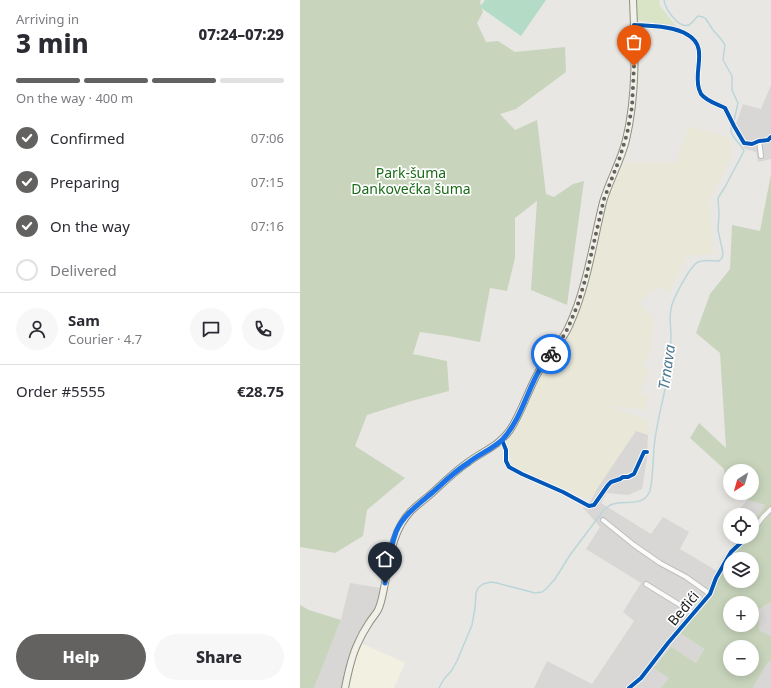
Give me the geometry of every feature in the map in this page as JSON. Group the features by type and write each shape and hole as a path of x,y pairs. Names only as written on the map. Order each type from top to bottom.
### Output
{"main road":[{"path":"346,688 350,662 358,642 378,610 393,542 403,520 412,510 456,471 502,440 510,430 519,414 540,368 560,342 568,328 578,304 586,277 604,199 623,148 629,124 632,107 634,66 633,0"}],"street":[{"path":"634,25 666,28 688,34 695,40 699,48 698,84 701,94 716,104 726,108 744,143 752,144 759,141 768,140 771,137"},
{"path":"759,141 761,156"},
{"path":"502,440 506,450 506,461 509,466 522,474 563,492 589,506 594,505 611,482 634,474 644,452 647,452"},
{"path":"759,522 771,509"},
{"path":"603,520 634,545 660,563 686,576 710,594"},
{"name":"Beđići","path":"629,688 641,678 668,643 710,594 716,578 731,552 740,544"},
{"path":"646,584 693,613"}],"shaded area":[{"path":"771,85 771,159 758,162 756,152 745,149 735,127 743,104 761,109"},
{"path":"689,126 728,137 733,151 725,171 709,200 714,254 687,256 669,293 657,287 639,302 654,320 649,356 644,364 649,374 640,393 648,396 645,410 605,404 649,421 648,435 636,431 598,487 591,500 514,467 509,455 507,440 522,416 538,380 566,337 584,293 609,194 623,163 676,162"},
{"path":"636,430 648,435 647,459 642,489 628,495 607,493 601,503 651,534 663,517 689,532 680,549 717,571 723,561 723,571 711,593 680,633 704,649 696,663 671,648 669,678 661,688 534,688 547,661 592,684 634,621 623,612 641,583 586,549 600,527 583,508 591,500"},
{"path":"747,500 765,505 759,514 759,508 740,508"},
{"path":"734,544 739,544 734,552 729,552"},
{"path":"350,583 387,589 386,597 378,615 358,648 344,688 314,688 341,620"},
{"path":"771,602 771,636 759,630 759,609"},
{"path":"361,643 405,663 394,688 349,688"},
{"path":"771,660 771,688 753,688 766,665"}],"green space":[{"name":"Park-šuma Dankovečka šuma","path":"300,0 481,0 480,2 483,12 477,23 486,42 498,41 515,52 565,47 566,72 516,109 500,114 515,130 537,120 546,194 554,197 573,184 584,181 567,305 531,290 537,201 515,218 515,258 507,291 490,288 480,342 420,332 413,354 447,361 449,391 367,415 355,446 405,478 367,510 363,536 335,553 300,547"},
{"path":"485,0 546,0 521,36 480,7"},
{"path":"634,0 659,0 660,6 676,26 635,20"},
{"path":"771,174 771,602 759,609 759,596 723,596 723,632 759,632 759,630 771,636 771,660 766,665 753,688 661,688 669,678 654,668 671,647 696,663 704,649 680,633 711,593 723,571 723,588 759,588 759,552 734,552 739,544 759,544 759,514 765,505 749,500 759,500 759,464 723,464 723,468 690,438 699,423 726,448 720,353 696,333 710,294 730,269 732,225 760,231"},
{"path":"300,605 309,610 341,620 314,688 300,688"}],"waterway":[{"name":"Trnava","path":"664,0 669,12 681,24 689,25 698,16 706,19 725,45 723,60 732,76 732,90 738,103 734,121"},
{"name":"Trnava","path":"439,688 457,661 472,625 478,588 483,584 491,582 535,593 542,592 555,579 570,555 605,509 617,503 637,502 642,500 649,493 652,478 656,430 669,363 671,341 670,316 672,305 682,284 698,262 708,260 719,261 722,258 723,253 718,230 718,198 744,151 731,132 732,125"}],"cycle path":[{"path":"634,25 662,27 676,30 688,35 698,46 698,82 701,94 709,101 725,108 744,143 752,144 759,141 768,140 771,137"},
{"path":"502,440 506,450 506,461 509,467 589,506 594,505 611,482 634,474 644,452 647,452"},
{"path":"629,688 641,678 668,643 710,594 716,578 731,552 740,544"}],"way so far":[{"path":"551,354 568,328 578,304 586,277 604,199 625,142 632,107 634,66"}],"route":[{"path":"385,583 393,542 403,520 412,510 456,471 502,440 510,430 519,414 540,368 551,354"}]}
